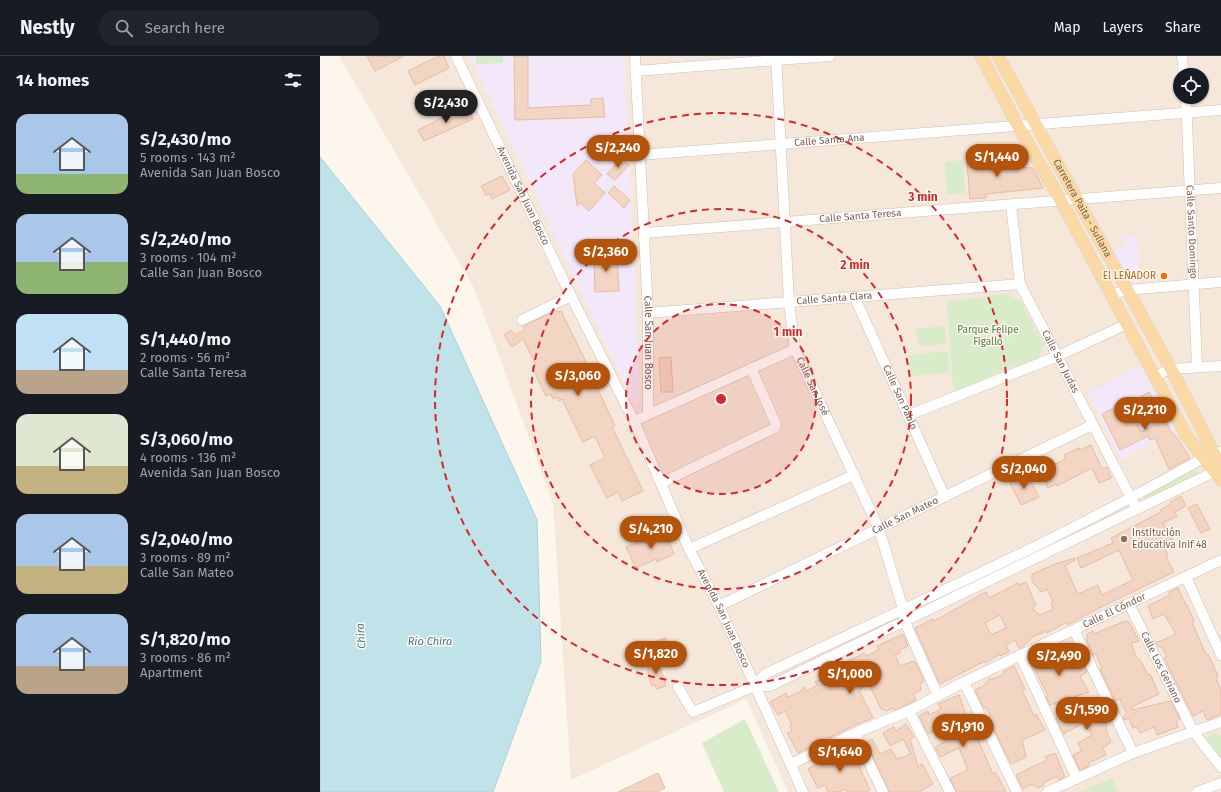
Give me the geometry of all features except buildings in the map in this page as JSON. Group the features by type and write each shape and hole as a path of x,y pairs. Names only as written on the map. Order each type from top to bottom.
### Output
{"main road":[{"name":"Carretera Paita - Sullana","path":"981,56 1018,126 1061,201 1186,435 1203,459 1219,472"},
{"name":"Carretera Paita - Sullana","path":"998,56 1034,125 1218,452 1219,472"}],"street":[{"name":"Avenida San Juan Bosco","path":"456,56 571,296 634,421 689,549 719,606 803,792"},
{"name":"Calle San Juan Bosco","path":"635,56 648,313 648,414"},
{"path":"636,71 776,58 830,56"},
{"path":"1182,56 1183,68"},
{"name":"Calle San José","path":"776,58 789,302 795,349 880,529 903,609 905,622 938,696"},
{"name":"Calle Santo Domingo","path":"1187,104 1197,367"},
{"name":"Calle Santa Ana","path":"640,155 1221,110"},
{"name":"Calle Santa Teresa","path":"644,233 1221,188"},
{"name":"Calle San Judas","path":"1012,204 1020,284 1137,510"},
{"path":"1111,295 1127,290 1221,282"},
{"name":"Calle Santa Clara","path":"648,313 1020,284"},
{"path":"522,320 571,296"},
{"name":"Calle San Pablo","path":"855,298 945,497"},
{"path":"909,415 1058,356 1127,324"},
{"path":"634,421 795,349"},
{"path":"1154,376 1172,369 1221,366"},
{"path":"661,483 775,428 776,424 751,368"},
{"name":"Calle San Mateo","path":"719,606 1092,425"},
{"path":"755,686 764,674 903,609 1131,498 1218,452"},
{"path":"678,686 693,712 755,686 770,686 1219,472"},
{"path":"689,549 854,475"},
{"name":"Calle El Cóndor","path":"791,764 855,733 909,711 964,682 1221,560"},
{"path":"1186,577 1221,655"},
{"name":"Calle Los Geriano","path":"1129,604 1193,731 1221,767"},
{"path":"1074,630 1133,753"},
{"path":"1020,655 1077,779"},
{"path":"964,682 1018,792"},
{"path":"909,711 950,792"},
{"path":"1047,792 1133,753 1221,722"},
{"path":"855,733 883,792"},
{"path":"1197,792 1221,783"}],"shaded area":[{"path":"339,56 1221,56 1221,792 788,792 746,699 571,780 553,503 474,288"},
{"path":"470,56 624,56 640,402 634,404"},
{"path":"1137,235 1141,281 1131,283 1110,249 1125,248 1123,236"},
{"path":"1141,365 1176,430 1121,460 1088,393"}],"green space":[{"path":"476,56 503,56 503,63 476,64"},
{"path":"963,160 965,193 947,194 945,162"},
{"name":"Parque Felipe Figallo","path":"1005,294 1020,300 1044,345 1037,361 1020,368 1014,365 957,391 953,388 947,302"},
{"path":"945,326 947,344 918,346 916,329"},
{"path":"948,351 950,372 911,376 909,355"},
{"path":"1194,470 1198,471 1198,476 1145,501 1144,496"},
{"path":"745,719 779,792 724,792 702,743"},
{"path":"1215,733 1221,736 1221,762 1206,742 1207,737 1210,734"},
{"path":"1112,778 1118,792 1079,792"}],"water":[{"name":"Río Chira","path":"320,157 440,306 537,520 541,661 493,792 320,792"}],"place":[{"name":"El LEÑADOR","path":"1164,276"},
{"name":"Institución Educativa Inif 48","path":"1124,539"}],"water label":[{"name":"Chira","path":"361,636"}]}
